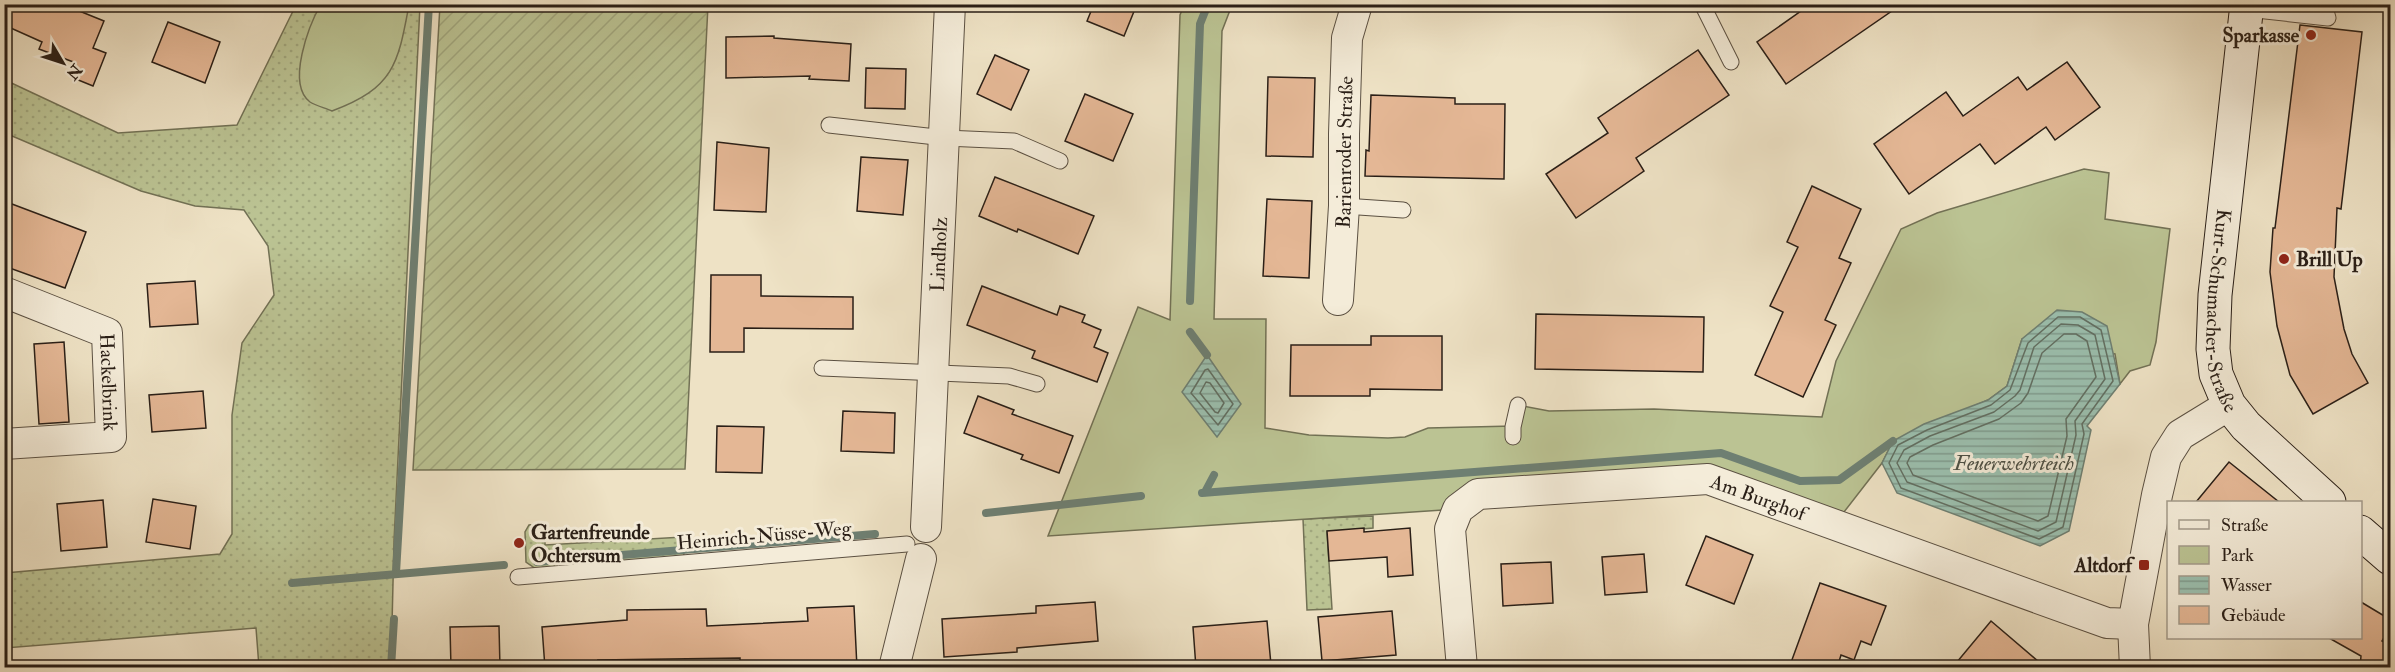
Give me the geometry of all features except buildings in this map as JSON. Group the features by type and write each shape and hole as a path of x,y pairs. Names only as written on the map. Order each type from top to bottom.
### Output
{"main road":[{"name":"Kurt-Schumacher-Straße","path":"2247,7 2215,295 2213,349 2216,374 2229,405 2246,426 2328,501"},
{"path":"2362,532 2391,558"}],"street":[{"name":"Lindholz","path":"894,668 918,543 933,371 950,4"},
{"name":"Barienroder Straße","path":"1338,300 1344,206 1347,38 1357,4"},
{"name":"Hackelbrink","path":"4,292 107,333 111,437 4,444"},
{"path":"2135,668 2133,624 2153,513 2166,457 2180,435 2229,405"},
{"name":"Am Burghof","path":"1462,668 1450,529 1458,509 1478,494 1518,482 1708,479 2107,623 2133,624"}],"lane":[{"path":"1702,4 1731,62"},
{"path":"2247,7 2328,18 2324,4"},
{"path":"829,125 945,138 1014,141 1060,161"},
{"path":"1344,206 1403,210"},
{"path":"822,368 1009,376 1037,384"},
{"path":"1513,437 1518,405"},
{"name":"Heinrich-Nüsse-Weg","path":"518,577 918,543"}],"green space":[{"path":"321,4 409,5 401,43 390,72 369,93 332,111 310,102 303,93 300,82 302,54 306,39"},
{"path":"296,5 420,5 394,541 391,667 259,667 256,628 5,648 5,573 220,554 232,534 232,415 242,343 274,295 268,246 244,210 195,206 141,191 5,133 5,80 118,133 237,125"},
{"path":"440,5 708,5 685,469 413,470"},
{"path":"1184,5 1232,5 1222,31 1214,319 1266,319 1265,428 1309,435 1405,437 1428,428 1513,426 1518,405 1549,411 1654,409 1822,417 1836,361 1901,229 1937,213 2084,169 2109,173 2105,219 2170,229 2156,342 2150,365 2130,371 2120,384 2115,354 2022,339 2007,386 1988,400 1893,441 1882,463 1844,512 1708,479 1458,509 1048,536 1138,307 1170,320 1180,15"},
{"path":"1373,516 1373,528 1327,532 1332,609 1307,610 1303,519"},
{"path":"540,524 545,528 545,545 683,537 684,557 536,569 526,562 525,532 529,525"}],"water":[{"name":"Feuerwehrteich","path":"2057,310 2082,312 2107,326 2120,384 2087,426 2091,430 2069,531 2040,546 1897,493 1882,463 1893,441 1924,424 1988,400 2007,386 2022,339"},
{"path":"1207,355 1241,404 1217,437 1182,392"}],"waterway":[{"path":"396,573 429,4"},
{"path":"1190,301 1200,24 1208,4"},
{"path":"1190,332 1207,355"},
{"path":"1202,493 1721,453 1800,481 1839,480 1893,441"},
{"path":"1205,492 1214,475"},
{"path":"986,513 1141,496"},
{"path":"537,562 875,534"},
{"path":"292,583 504,565"},
{"path":"391,668 394,619"}],"place":[{"name":"Sparkasse","path":"2311,35"},
{"name":"Brill Up","path":"2284,259"},
{"name":"Gartenfreunde Ochtersum","path":"519,543"},
{"name":"Altdorf","path":"2144,565"}]}
